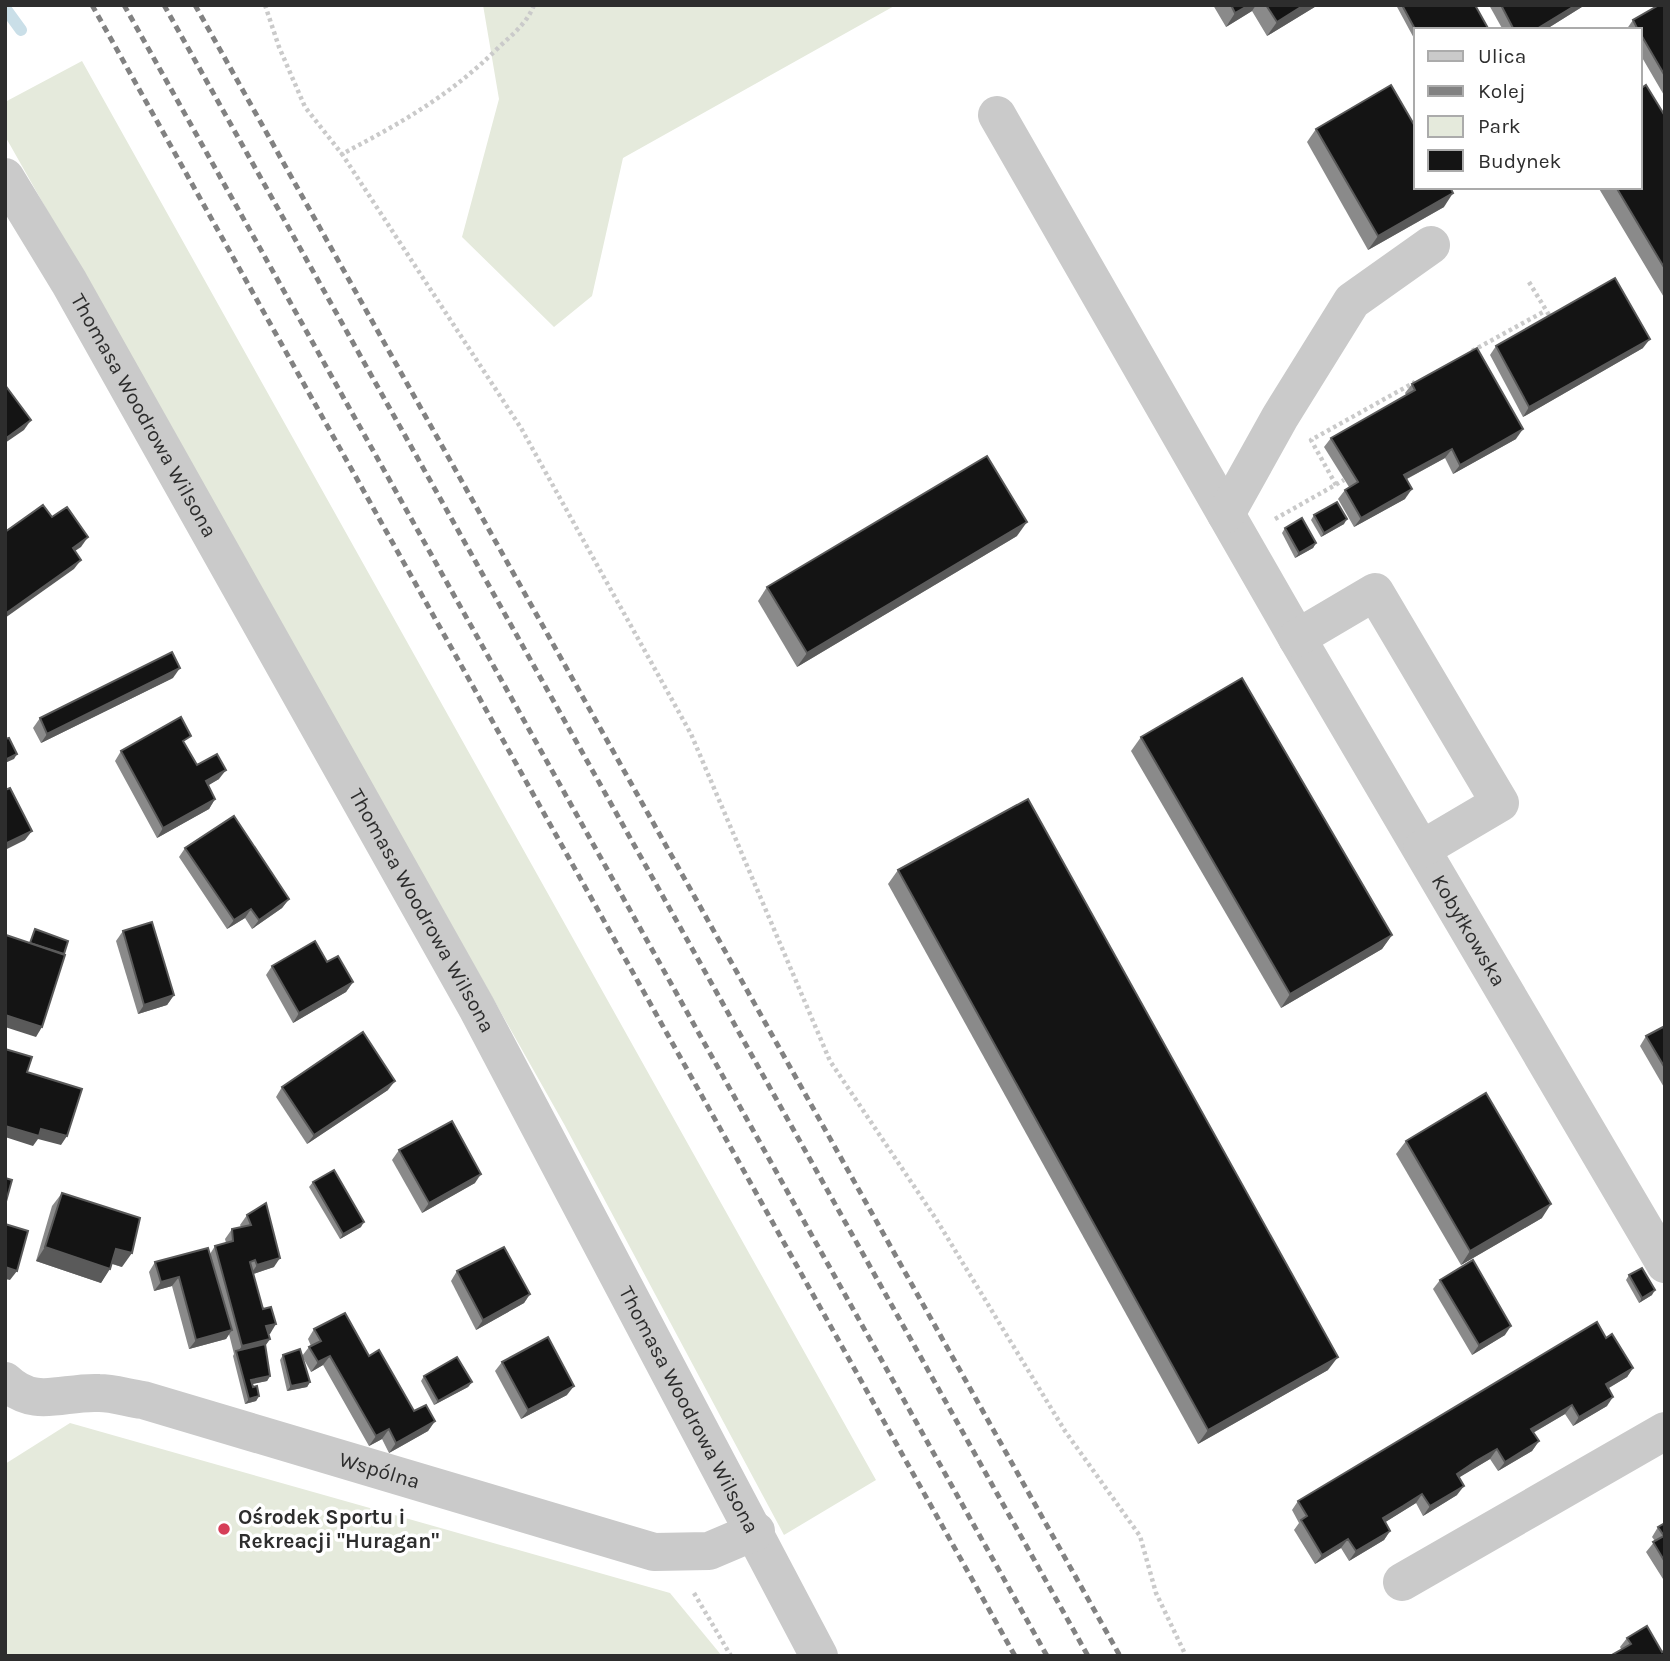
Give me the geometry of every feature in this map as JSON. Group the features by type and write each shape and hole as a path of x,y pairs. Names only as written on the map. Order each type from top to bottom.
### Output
{"street":[{"name":"Kobyłkowska","path":"997,115 1297,638 1659,1240"},
{"name":"Thomasa Woodrowa Wilsona","path":"5,177 18,232 69,282 477,1008 756,1531 819,1656"},
{"path":"1226,514 1280,417 1352,301 1431,245"},
{"path":"1297,638 1375,592 1500,803 1422,849"},
{"name":"Wspólna","path":"15,1400 99,1392 142,1400 654,1552 709,1551 756,1531"},
{"path":"1402,1582 1665,1431"}],"path":[{"path":"265,5 279,47 305,107 342,155 522,428 691,734 830,1061 936,1219 1065,1431 1140,1536 1156,1593 1186,1656"},
{"path":"342,155 422,112 475,71 529,18 534,5"},
{"path":"1529,282 1552,320"},
{"path":"1464,356 1545,311"},
{"path":"1336,485 1311,440 1418,381"},
{"path":"1360,413 1367,423"},
{"path":"1269,522 1344,481"},
{"path":"694,1593 731,1656"}],"green space":[{"path":"483,5 896,5 623,158 592,296 554,327 462,237 499,99"},
{"path":"82,61 876,1480 784,1535 564,1124 5,136 5,102"},
{"name":"Ośrodek Sportu i Rekreacji \"Huragan\"","path":"70,1423 670,1593 722,1656 5,1656 5,1464"}],"building":[{"path":"1231,5 1249,5 1235,13"},
{"path":"1266,5 1304,5 1277,22"},
{"path":"1402,5 1475,5 1488,28 1414,28"},
{"path":"1501,5 1576,5 1538,28 1513,28"},
{"path":"1659,5 1665,5 1665,76 1642,36 1642,28 1637,28 1633,20"},
{"path":"1391,85 1414,125 1414,189 1451,189 1453,193 1378,236 1316,129"},
{"path":"1646,85 1665,116 1665,269 1617,189 1642,189 1642,88"},
{"path":"1615,278 1650,339 1529,407 1496,346"},
{"path":"1477,348 1523,429 1460,465 1452,449 1404,475 1412,489 1361,518 1345,490 1358,482 1331,438 1415,390 1412,384"},
{"path":"5,385 31,420 5,439"},
{"path":"987,456 1027,522 807,653 767,587"},
{"path":"1337,502 1347,519 1324,533 1314,515"},
{"path":"43,505 52,517 67,507 88,537 73,548 81,560 5,614 5,532"},
{"path":"1302,518 1316,543 1299,553 1285,528"},
{"path":"172,652 180,668 47,734 40,718"},
{"path":"1242,678 1392,935 1290,994 1141,737"},
{"path":"181,717 191,736 183,741 197,765 217,754 226,770 206,781 215,799 163,828 121,751"},
{"path":"9,738 17,754 5,760 5,739"},
{"path":"10,788 32,831 5,844 5,790"},
{"path":"1028,799 1338,1357 1208,1430 898,870"},
{"path":"234,816 289,899 259,920 251,909 234,920 185,848"},
{"path":"152,922 174,995 144,1005 123,931"},
{"path":"35,929 68,941 64,954 30,943"},
{"path":"6,935 65,955 42,1027 5,1015"},
{"path":"315,941 327,962 338,956 353,982 299,1013 272,966"},
{"path":"1665,1026 1665,1068 1646,1036"},
{"path":"363,1032 395,1081 314,1135 282,1087"},
{"path":"5,1049 32,1057 27,1072 82,1089 67,1136 41,1129 39,1136 5,1126"},
{"path":"1486,1093 1551,1204 1470,1251 1406,1141"},
{"path":"452,1121 481,1174 429,1203 399,1150"},
{"path":"334,1170 364,1222 343,1234 313,1182"},
{"path":"5,1178 12,1180 5,1205"},
{"path":"62,1193 140,1218 132,1253 116,1249 110,1269 45,1247"},
{"path":"266,1203 280,1258 257,1265 255,1260 250,1262 263,1309 271,1307 276,1324 266,1326 270,1339 242,1346 215,1246 233,1241 232,1229 251,1225 247,1215"},
{"path":"5,1224 28,1231 17,1271 5,1267"},
{"path":"504,1247 530,1294 483,1320 457,1271"},
{"path":"208,1248 232,1330 196,1340 179,1277 161,1282 155,1262"},
{"path":"1473,1260 1511,1326 1479,1345 1440,1280"},
{"path":"1642,1268 1655,1290 1642,1298 1629,1275"},
{"path":"345,1313 369,1356 379,1350 414,1411 426,1405 435,1421 396,1443 389,1429 376,1436 330,1356 318,1362 309,1347 321,1341 314,1329"},
{"path":"1597,1322 1606,1338 1612,1334 1633,1368 1606,1384 1613,1397 1579,1417 1572,1405 1531,1429 1539,1441 1505,1462 1497,1449 1476,1461 1457,1474 1464,1486 1430,1506 1422,1494 1383,1518 1390,1531 1356,1551 1348,1539 1322,1555 1301,1520 1307,1516 1298,1501"},
{"path":"548,1337 574,1386 528,1410 502,1362"},
{"path":"265,1344 270,1376 251,1380 253,1387 257,1386 259,1396 249,1399 236,1351"},
{"path":"300,1349 310,1382 291,1386 283,1355"},
{"path":"457,1357 472,1382 438,1401 424,1376"},
{"path":"1665,1523 1665,1562 1653,1542 1664,1536 1658,1527"},
{"path":"1647,1626 1662,1652 1665,1650 1665,1656 1610,1656 1631,1644 1627,1638"}],"waterway":[{"path":"5,8 21,30"}],"railway":[{"path":"92,5 1015,1656"},
{"path":"124,5 1047,1656"},
{"path":"164,5 1088,1656"},
{"path":"195,5 1120,1656"}],"place":[{"name":"Ośrodek Sportu i Rekreacji \"Huragan\"","path":"224,1529"}]}
